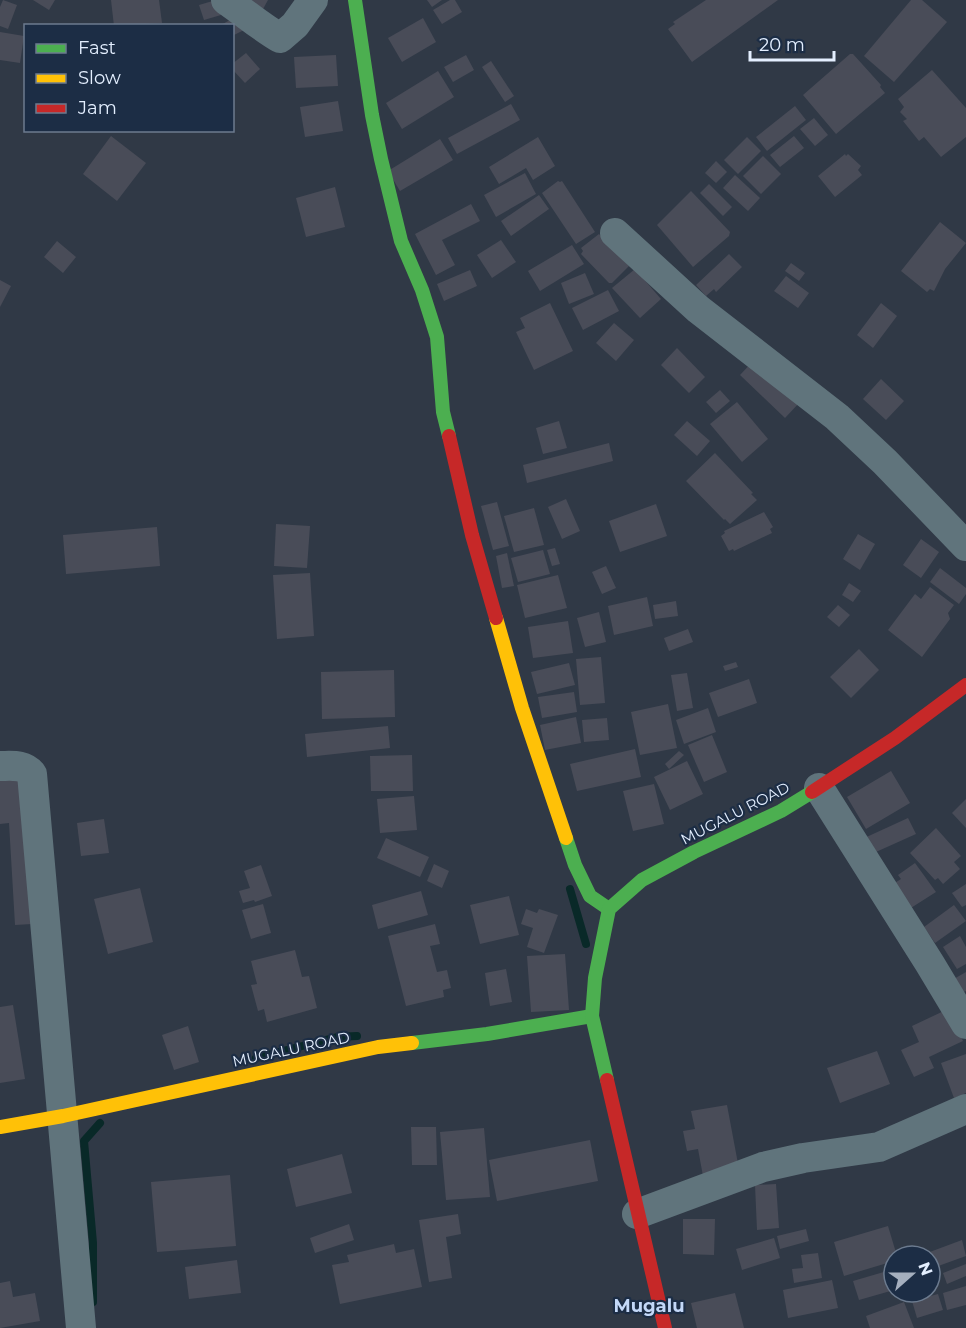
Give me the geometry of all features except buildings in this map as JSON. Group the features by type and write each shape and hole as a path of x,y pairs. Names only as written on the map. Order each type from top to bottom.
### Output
{"street":[{"path":"226,0 245,12 261,28 280,38 295,25 313,0"},
{"path":"355,0 381,159 400,241 422,290 437,337 443,412 472,535 522,708 575,866 590,897 609,909 595,978 592,1016 665,1328"},
{"path":"615,233 698,309 837,417 885,462 966,546"},
{"name":"MUGALU ROAD","path":"609,909 642,880 781,811 819,788 895,738 966,685"},
{"path":"0,766 28,768 32,774 81,1328"},
{"path":"819,788 966,1024"},
{"name":"MUGALU ROAD","path":"0,1127 63,1116 378,1047 487,1034 592,1016"},
{"path":"637,1214 763,1167 803,1158 879,1148 966,1109"}],"waterway":[{"path":"570,889 586,944"},
{"path":"256,1058 337,1037 357,1036"},
{"path":"93,1302 93,1243 84,1141 100,1123"}],"traffic: fast":[{"path":"355,0 381,159 401,241 422,290 437,337 443,412 449,436"},
{"path":"607,1080 592,1016 595,978 609,909 642,880 694,852 781,811 812,792"},
{"path":"566,838 575,865 590,896 609,909"},
{"path":"412,1043 487,1034 592,1016"}],"traffic: slow":[{"path":"496,618 522,708 566,838"},
{"path":"0,1127 63,1116 378,1047 412,1043"}],"traffic: jam":[{"path":"449,436 472,535 496,618"},
{"path":"812,792 895,738 966,685"},
{"path":"607,1080 665,1328"}],"district":[{"name":"Mugalu","path":"649,1306"}]}
